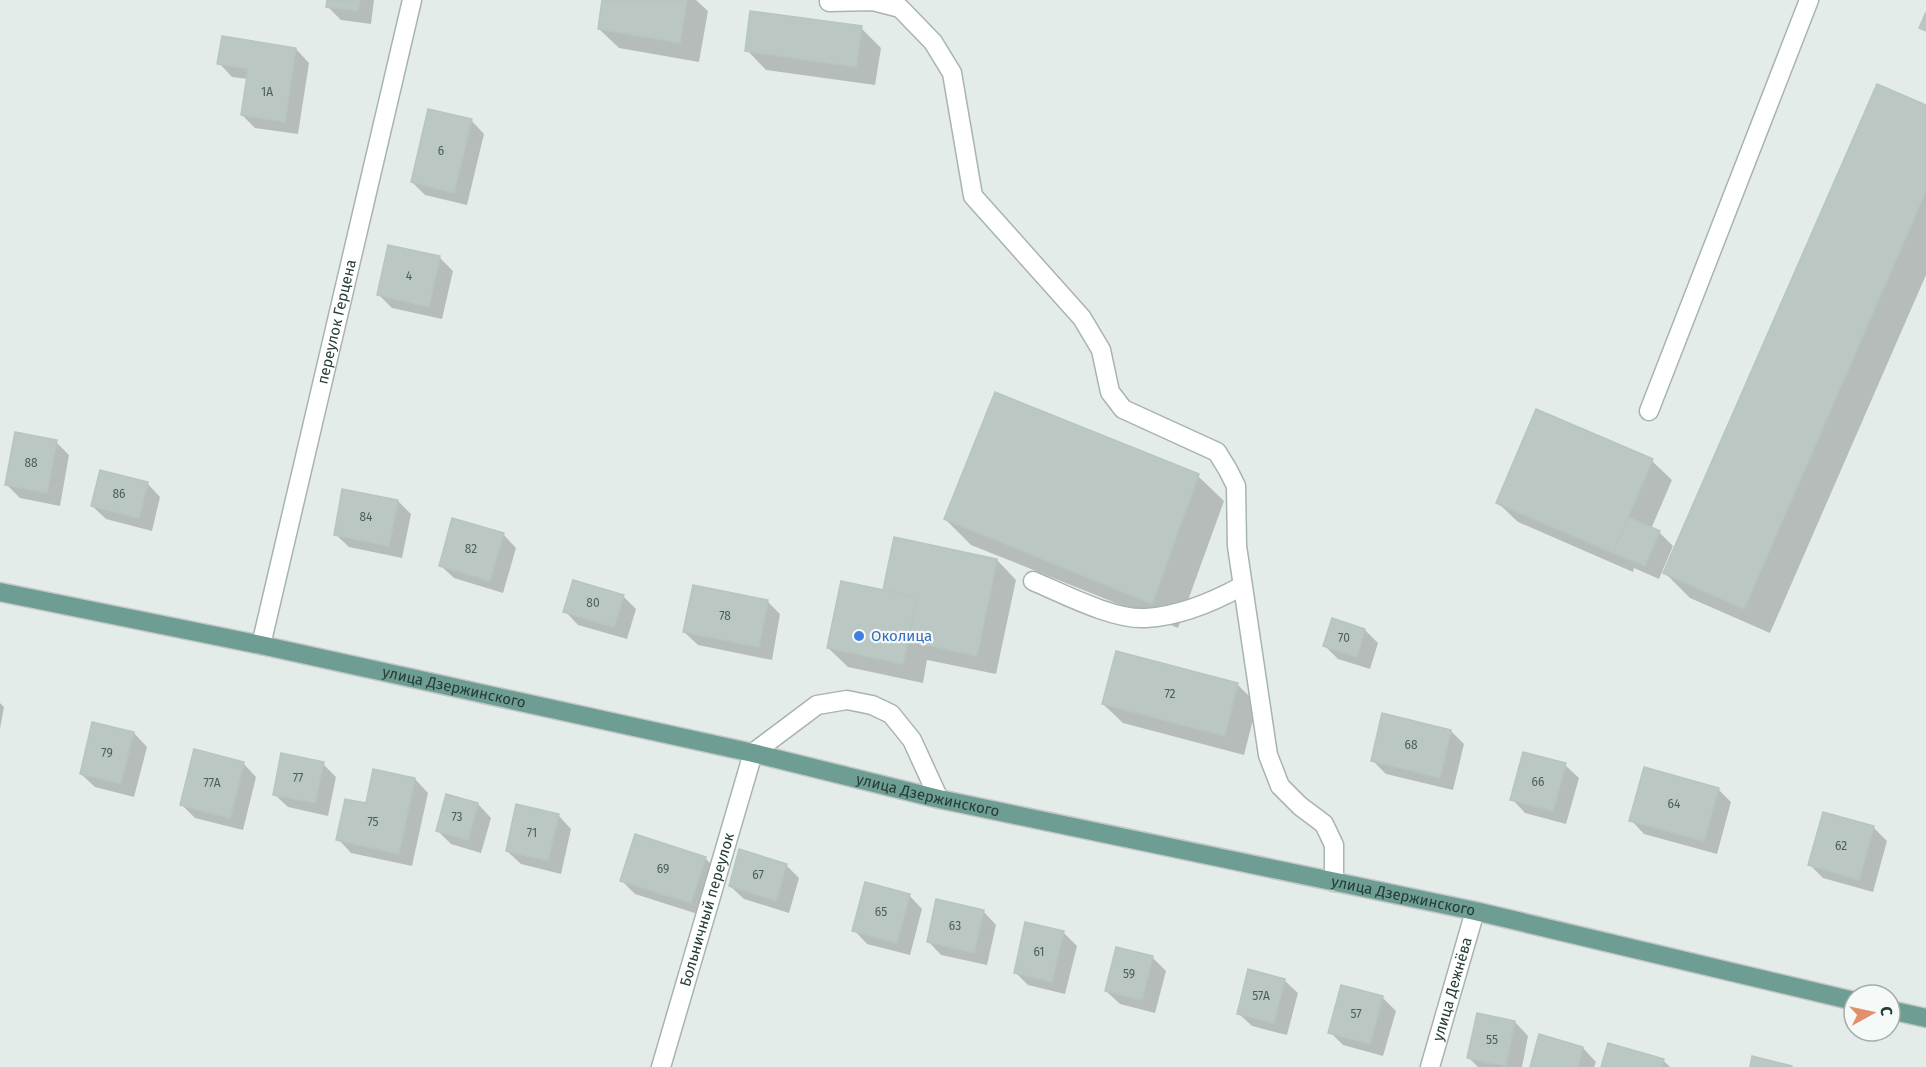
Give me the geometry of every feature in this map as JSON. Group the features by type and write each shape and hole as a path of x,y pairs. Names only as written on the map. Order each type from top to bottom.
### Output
{"main road":[{"name":"улица Дзержинского","path":"0,592 261,645 753,753 939,799 1475,911 1842,998"},
{"path":"1902,1013 1926,1018"}],"street":[{"name":"переулок Герцена","path":"261,645 412,0"},
{"path":"1649,411 1809,0"},
{"path":"829,2 873,1 900,8 933,42 952,73 973,196 1082,318 1101,350 1110,392 1123,409 1217,452 1228,470 1236,486 1237,546 1268,755 1280,786 1300,806 1324,824 1334,845 1334,882"},
{"path":"1033,581 1102,610 1145,619 1205,605 1242,586"},
{"path":"753,753 817,705 847,700 872,705 891,714 912,740 939,799"},
{"name":"Больничный переулок","path":"661,1067 753,753"},
{"name":"улица Дежнёва","path":"1430,1067 1475,911"}],"building":[{"path":"327,0 360,0 358,11 326,7"},
{"path":"602,0 687,0 680,43 598,29"},
{"path":"750,11 862,26 856,67 745,51"},
{"path":"1926,12 1926,31 1919,28"},
{"path":"222,36 296,48 285,122 241,115 248,69 217,64"},
{"path":"1877,84 1926,105 1926,191 1744,609 1663,573"},
{"path":"428,109 472,119 454,193 411,182"},
{"path":"388,245 440,256 429,307 377,295"},
{"path":"995,392 1199,474 1152,604 944,519"},
{"path":"1536,409 1653,459 1613,553 1496,503"},
{"path":"15,432 57,440 47,493 5,485"},
{"path":"100,470 148,482 139,518 91,506"},
{"path":"342,489 398,500 389,546 334,535"},
{"path":"1628,517 1660,531 1645,566 1613,553"},
{"path":"452,518 504,533 490,581 439,566"},
{"path":"894,537 997,559 977,656 908,641 917,597 883,590"},
{"path":"573,580 624,595 614,627 563,612"},
{"path":"841,581 917,597 903,664 827,648"},
{"path":"693,585 768,600 759,647 683,632"},
{"path":"1332,618 1365,629 1357,657 1323,646"},
{"path":"1116,651 1238,683 1225,736 1102,704"},
{"path":"1382,713 1451,730 1440,778 1371,761"},
{"path":"92,722 134,732 121,784 80,774"},
{"path":"194,749 244,762 230,818 180,805"},
{"path":"1523,752 1566,763 1553,811 1510,800"},
{"path":"281,753 324,762 315,803 273,795"},
{"path":"1644,767 1719,788 1704,841 1629,821"},
{"path":"373,769 415,778 399,854 336,840 345,799 366,803"},
{"path":"446,794 478,803 468,840 436,831"},
{"path":"516,804 559,814 548,861 506,851"},
{"path":"1823,812 1874,826 1859,880 1808,865"},
{"path":"635,834 706,857 691,903 620,881"},
{"path":"739,849 787,864 776,901 729,886"},
{"path":"865,882 910,894 897,943 852,931"},
{"path":"936,899 984,910 974,953 927,942"},
{"path":"1025,922 1064,931 1052,982 1014,973"},
{"path":"1116,947 1153,956 1142,1000 1105,991"},
{"path":"1248,969 1285,979 1274,1023 1237,1014"},
{"path":"1341,985 1383,996 1370,1044 1328,1033"},
{"path":"1477,1013 1515,1021 1506,1066 1467,1058"},
{"path":"1539,1034 1583,1047 1578,1067 1530,1067"},
{"path":"1608,1043 1664,1059 1662,1067 1601,1067"},
{"path":"1752,1056 1792,1066 1750,1067"}],"place":[{"name":"Околица","path":"859,636"}]}
